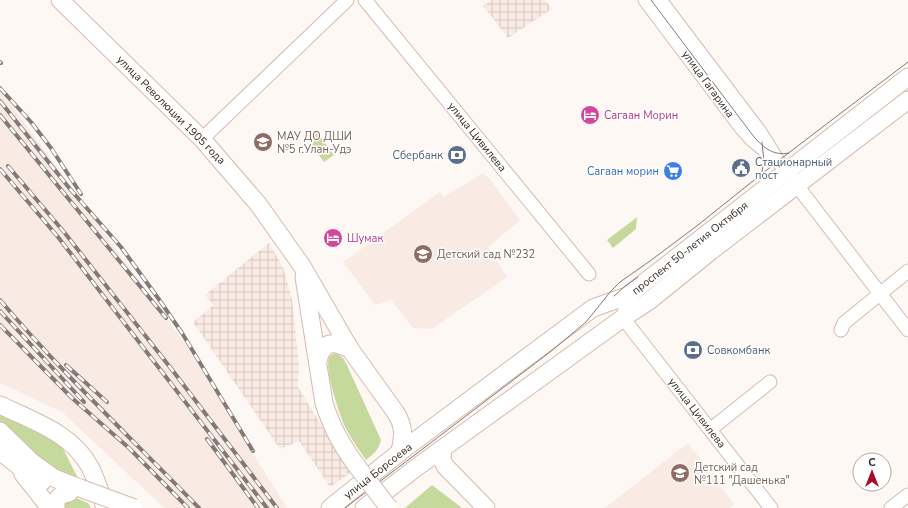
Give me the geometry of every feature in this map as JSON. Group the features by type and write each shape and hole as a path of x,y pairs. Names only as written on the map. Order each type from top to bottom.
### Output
{"main road":[{"name":"улица Революции 1905 года","path":"60,0 202,139 258,204 302,266 350,349 396,413 401,422 403,438 400,452"},
{"name":"проспект 50-летия Октября","path":"426,434 593,308 627,296 787,173 908,77"},
{"name":"проспект 50-летия Октября","path":"364,508 417,467 623,318 649,301 787,173 908,100"},
{"name":"улица Революции 1905 года","path":"302,266 324,403 330,422 339,441 389,508"},
{"path":"318,360 321,351 326,346 340,344 350,349"},
{"path":"0,405 49,429 75,446 90,467 105,508"},
{"path":"0,431 33,462 54,478 75,492 110,508"},
{"name":"улица Борсоева","path":"330,508 400,452 426,434"},
{"path":"443,449 442,459 445,466 486,508"},
{"path":"4,455 30,474 49,485 134,508"},
{"path":"4,455 30,481 50,508"},
{"path":"417,467 431,464 445,466"},
{"path":"56,508 55,502 58,497 62,494 75,492"}],"street":[{"path":"202,139 347,0"},
{"name":"улица Цивилева","path":"364,0 589,274"},
{"name":"улица Гагарина","path":"645,0 742,129 787,173"},
{"name":"улица Гагарина","path":"660,0 760,132 787,173 908,330"},
{"path":"841,330 844,323 908,271"},
{"path":"623,318 627,296"},
{"name":"улица Цивилева","path":"623,318 711,429 771,508"},
{"path":"711,429 770,382"},
{"path":"891,508 908,495"}],"shaded area":[{"path":"491,0 545,0 552,9 508,38 483,6"},
{"path":"0,89 186,345 287,508 164,508 62,412 0,383"},
{"name":"Детский сад №232","path":"483,173 490,179 520,220 488,247 507,277 432,329 413,328 391,300 375,305 343,262 440,192 444,197"},
{"path":"269,243 283,267 292,299 299,366 298,387 350,473 330,487 299,441 280,449 193,322 214,305 205,295"},
{"name":"Детский сад №111 \"Дашенька\"","path":"688,443 734,504 729,508 605,508"}],"green space":[{"path":"317,132 334,155 324,162 307,139"},
{"path":"637,217 636,229 613,248 607,240"},
{"path":"337,353 346,363 381,440 376,451 366,460 346,429 333,393 328,363 329,357"},
{"path":"0,410 60,443 80,482 58,471 38,456 0,422"},
{"path":"432,485 462,508 405,508"},
{"path":"74,497 88,503 91,508 63,508 64,500"}],"tram line":[{"path":"651,0 761,145 774,152 783,154 789,153"},
{"path":"345,508 550,352 586,322 620,282 698,225 778,161 908,62"},
{"path":"761,176 764,162 762,142"},
{"path":"614,296 638,277"}],"railway":[{"path":"0,88 31,122 51,148 81,194"},
{"path":"0,101 70,189 121,247 158,298 182,333 253,451"},
{"path":"0,115 166,318"},
{"path":"8,166 64,232 173,371 277,508"},
{"path":"0,169 58,237 267,508"},
{"path":"0,300 48,354 199,508"},
{"path":"0,311 84,402"},
{"path":"0,325 72,398 129,448 188,508"},
{"path":"66,365 107,402"},
{"path":"207,439 258,508"}],"place":[{"name":"Сагаан Морин","path":"590,115"},
{"name":"МАУ ДО ДШИ №5 г.Улан-Удэ","path":"263,142"},
{"name":"Сбербанк","path":"457,155"},
{"name":"Стационарный пост","path":"741,168"},
{"name":"Сагаан морин","path":"673,171"},
{"name":"Шумак","path":"333,238"},
{"name":"Детский сад №232","path":"423,254"},
{"name":"Совкомбанк","path":"693,350"},
{"name":"Детский сад №111 \"Дашенька\"","path":"680,473"}]}
